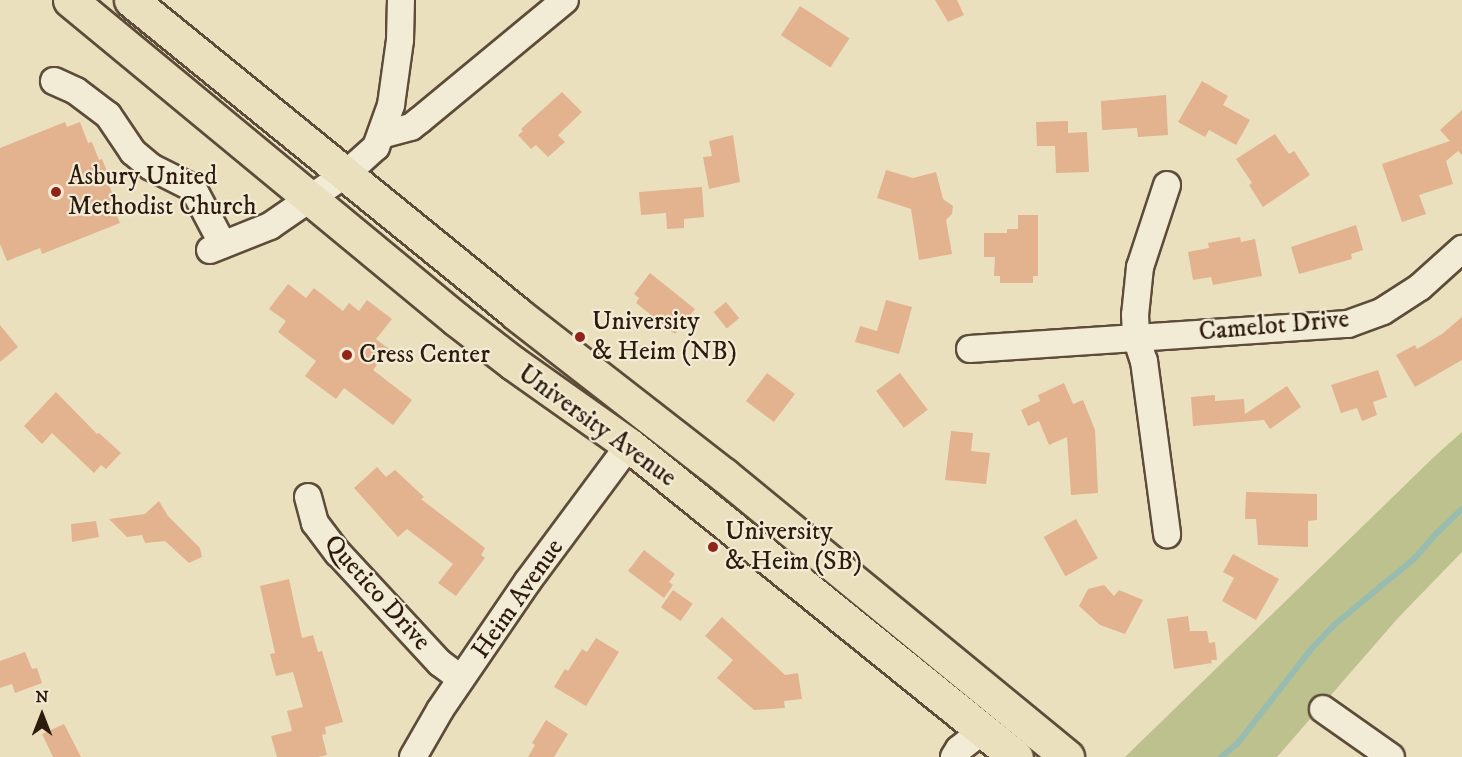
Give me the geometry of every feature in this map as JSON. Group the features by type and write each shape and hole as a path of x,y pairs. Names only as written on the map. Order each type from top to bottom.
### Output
{"main road":[{"name":"University Avenue","path":"70,0 310,200 513,363 629,445 1016,757"},
{"name":"University Avenue","path":"131,0 451,261 785,524 1067,757"},
{"path":"629,445 642,439 652,440 747,506 785,524"},
{"path":"982,731 996,726 1005,727 1050,757"}],"street":[{"path":"54,81 76,91 108,115 134,152 152,167 193,188 217,248 270,226 347,174 371,153 381,135 391,105 401,0"},
{"path":"381,135 411,127 565,0"},
{"path":"1167,185 1140,267 1136,337 1144,361 1167,534"},
{"name":"Camelot Drive","path":"970,349 1348,324 1383,311 1402,299 1420,287 1462,249"},
{"name":"Heim Avenue","path":"413,757 461,680 528,581 629,445"},
{"name":"Quetico Drive","path":"308,497 315,523 338,553 440,663 461,680"},
{"path":"1323,709 1391,757"},
{"path":"954,757 959,749 982,731"}],"green space":[{"path":"1462,432 1462,552 1398,618 1277,757 1125,757 1436,455"}],"building":[{"path":"935,0 957,0 964,15 948,22"},
{"path":"800,6 849,38 830,67 781,35"},
{"path":"1202,81 1228,96 1223,105 1250,120 1236,145 1209,130 1205,137 1178,122"},
{"path":"562,92 582,112 558,135 565,142 548,157 536,145 531,149 518,135 523,131 521,129"},
{"path":"1166,95 1168,135 1138,137 1137,128 1102,130 1101,101"},
{"path":"1462,110 1462,155 1458,151 1446,161 1453,184 1419,195 1426,214 1402,222 1382,164 1450,141 1440,130"},
{"path":"1068,121 1068,133 1087,132 1089,172 1056,173 1055,146 1037,146 1036,122"},
{"name":"Asbury United Methodist Church","path":"65,122 67,127 80,122 88,143 92,142 99,160 102,159 111,181 108,182 116,203 112,204 120,223 42,254 40,248 7,261 0,244 0,148"},
{"path":"1275,134 1289,154 1294,151 1310,175 1263,207 1249,185 1252,183 1236,159"},
{"path":"733,135 740,182 709,189 703,157 712,156 709,141"},
{"path":"886,170 913,178 936,172 943,199 953,206 952,214 946,220 952,254 919,260 911,209 877,198"},
{"path":"702,187 704,217 684,219 684,228 667,229 666,213 641,215 639,192"},
{"path":"1018,215 1038,215 1038,276 1033,276 1033,283 1000,283 1000,276 994,276 995,257 984,257 984,233 1007,233 1007,229 1018,229"},
{"path":"1356,225 1363,250 1351,254 1352,259 1299,274 1291,247"},
{"path":"1240,237 1241,242 1255,239 1262,276 1213,285 1211,277 1193,280 1188,252 1209,248 1208,243"},
{"path":"650,273 695,309 675,334 636,303 639,298 634,294"},
{"name":"Cress Center","path":"288,284 306,298 314,288 343,311 349,303 359,311 367,300 392,319 376,339 389,349 373,370 412,400 393,425 344,388 336,399 305,376 316,361 278,332 286,321 269,309"},
{"path":"886,300 912,307 899,354 855,342 860,326 877,331"},
{"path":"726,302 739,318 727,328 714,312"},
{"path":"1462,317 1462,360 1415,387 1396,355 1415,345 1417,349 1442,334"},
{"path":"0,325 18,347 0,362"},
{"path":"1378,370 1387,397 1373,402 1377,415 1362,421 1357,408 1341,413 1331,385"},
{"path":"767,373 795,394 774,422 746,401"},
{"path":"900,373 928,410 904,428 876,391"},
{"path":"1064,383 1073,404 1083,400 1095,430 1098,493 1071,495 1067,437 1049,445 1039,421 1028,426 1021,410 1040,401 1038,395"},
{"path":"1287,386 1301,407 1270,429 1264,420 1193,426 1191,397 1215,395 1215,401 1244,399 1245,414"},
{"path":"56,392 97,434 99,433 121,453 106,469 101,465 94,473 52,433 42,444 24,426"},
{"path":"951,431 973,433 971,451 990,453 986,484 945,480"},
{"path":"377,467 386,477 395,470 424,497 421,499 485,548 481,555 485,558 456,596 438,583 453,564 407,529 398,537 354,488"},
{"path":"1246,492 1317,494 1317,520 1308,521 1308,547 1258,545 1256,519 1245,519"},
{"path":"159,501 168,516 200,548 202,557 189,563 165,541 145,543 142,535 127,537 109,519 145,514"},
{"path":"1076,519 1098,558 1065,576 1044,537"},
{"path":"96,521 99,537 72,542 71,524"},
{"path":"644,550 675,574 669,582 673,585 664,598 628,571"},
{"path":"1233,554 1279,579 1256,620 1222,601 1234,578 1223,572"},
{"path":"289,579 302,638 313,635 318,652 322,651 343,722 325,727 326,734 322,735 327,755 318,757 277,757 271,736 292,731 287,711 303,707 293,672 276,676 270,654 275,653 260,586"},
{"path":"1104,585 1114,596 1119,590 1143,600 1125,634 1100,625 1079,606 1088,589"},
{"path":"673,590 693,604 681,621 661,607"},
{"path":"1188,616 1190,631 1207,631 1209,643 1215,642 1217,660 1211,660 1212,663 1174,669 1167,619"},
{"path":"722,617 785,675 798,673 802,699 784,701 785,708 754,710 717,678 733,660 705,636"},
{"path":"596,638 619,652 586,706 554,687 565,669 568,671 582,649 587,652"},
{"path":"25,652 32,669 37,668 42,683 15,693 12,684 0,688 0,661"},
{"path":"546,720 568,734 554,757 528,757 535,745 532,743"},
{"path":"64,724 81,757 53,757 42,734"}],"waterway":[{"path":"1221,757 1237,744 1312,648 1334,625 1415,558 1462,509"}],"place":[{"name":"Asbury United Methodist Church","path":"56,192"},
{"name":"University & Heim (NB)","path":"580,337"},
{"name":"Cress Center","path":"347,355"},
{"name":"University & Heim (SB)","path":"713,547"}]}
